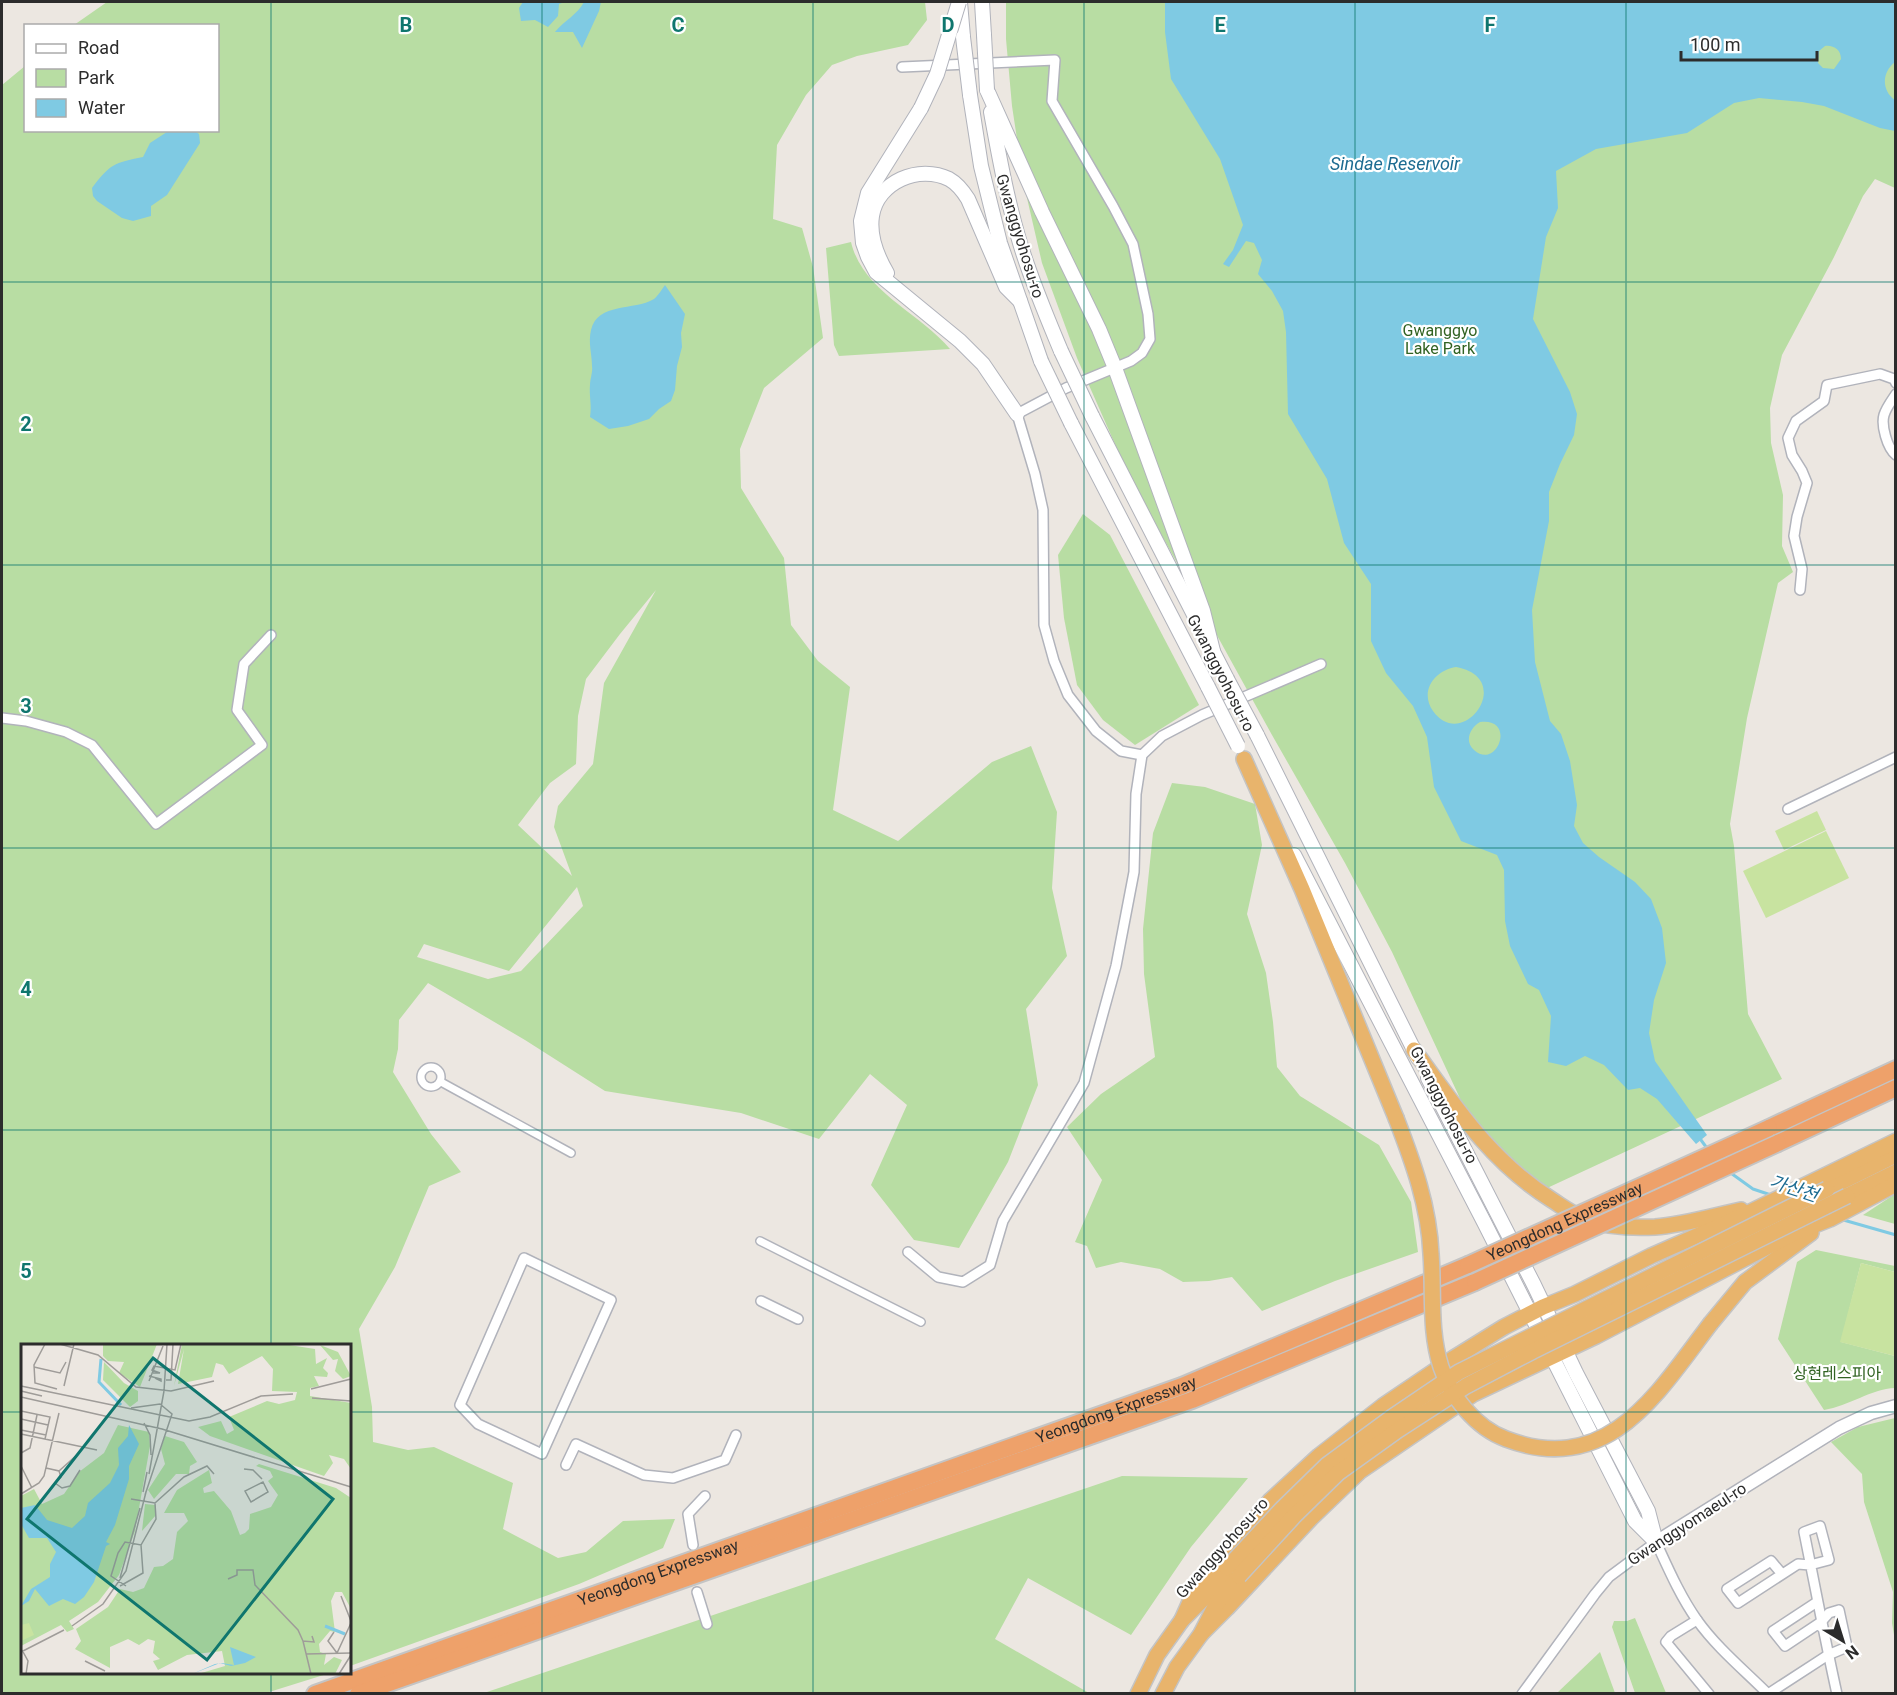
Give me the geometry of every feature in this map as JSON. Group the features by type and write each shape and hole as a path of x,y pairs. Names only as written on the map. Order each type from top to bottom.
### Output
{"highway":[{"path":"1241,753 1306,900 1414,1165 1426,1211 1431,1253 1432,1307 1442,1369 1451,1390 1482,1427 1499,1437 1519,1444 1557,1449 1592,1442 1613,1433 1638,1414 1659,1393 1745,1282 1797,1237"},
{"path":"1414,1050 1475,1134 1504,1165 1522,1181 1572,1213 1587,1220 1610,1225 1657,1227 1740,1213"},
{"name":"Yeongdong Expressway","path":"315,1694 1182,1386 1468,1265 1896,1069"},
{"name":"Yeongdong Expressway","path":"358,1694 1192,1400 1475,1282 1896,1088"},
{"path":"1182,1620 1194,1593 1270,1502 1319,1456 1383,1406 1427,1376 1504,1327 1536,1310 1575,1294 1740,1213 1811,1183 1896,1141"},
{"name":"Gwanggyohosu-ro","path":"1163,1694 1177,1667 1201,1634 1233,1572 1282,1509 1327,1465 1391,1418 1460,1372 1896,1155"},
{"name":"Gwanggyohosu-ro","path":"1138,1694 1157,1655 1182,1620 1338,1473 1398,1430 1466,1386 1533,1351 1896,1172"},
{"path":"1201,1634 1311,1518 1360,1471 1473,1394 1797,1237 1896,1185"}],"main road":[{"name":"Gwanggyohosu-ro","path":"960,2 970,95 981,166 1000,243 1041,361 1484,1221 1559,1354 1635,1521 1656,1542"},
{"path":"960,2 937,74 921,108 868,193 861,221 862,243 876,272 960,341 983,364 1017,414"},
{"name":"Gwanggyohosu-ro","path":"982,2 987,90 1001,169 1020,242 1060,351 1257,735 1534,1285 1536,1310"},
{"path":"987,90 1115,368 1203,611 1213,651"},
{"path":"894,286 873,245 872,217 876,202 898,180 913,174 930,174 947,178 960,187 976,214 1006,287 1020,301"}],"street":[{"path":"903,68 1055,60 1052,101 1133,244 1148,314 1150,339 1142,353 1131,361 1066,388 1017,414 1043,510 1044,625 1054,662 1068,694 1096,731 1121,751 1142,755"},
{"path":"1800,590 1802,570 1794,536 1807,483 1792,455 1788,438 1796,421 1824,401 1827,385 1880,374 1894,379 1896,383"},
{"path":"1896,394 1883,416 1890,451 1896,454"},
{"path":"2,718 26,721 66,732 92,745 156,824 262,745 237,710 244,664 271,635"},
{"path":"908,1252 938,1277 963,1282 990,1265 1003,1221 1084,1083 1116,966 1134,872 1136,794 1142,755 1162,736 1202,715 1321,664"},
{"path":"1788,809 1896,757"},
{"path":"441,1082 571,1153"},
{"path":"760,1241 921,1322"},
{"path":"524,1258 611,1300 542,1454 478,1424 460,1405 524,1258"},
{"path":"761,1301 798,1319"},
{"name":"Gwanggyomaeul-ro","path":"1522,1694 1610,1577 1656,1542 1839,1428 1871,1413 1896,1406"},
{"path":"566,1465 576,1444 644,1475 673,1478 725,1460 736,1435"},
{"path":"693,1545 688,1514 705,1496"},
{"name":"Gwanggyohosu-ro","path":"1656,1542 1680,1592 1697,1620 1717,1644 1768,1693"},
{"path":"1782,1575 1771,1561 1727,1589 1738,1603 1782,1575 1798,1564 1810,1565 1837,1694"},
{"path":"697,1592 707,1624"},
{"path":"1768,1693 1828,1654 1846,1647 1839,1610 1829,1613 1821,1622 1785,1646 1773,1631 1817,1602"},
{"path":"1697,1620 1671,1636 1666,1642 1709,1694"}],"green space":[{"path":"107,2 925,2 927,20 908,45 857,56 832,65 806,95 777,145 773,219 802,228 813,267 823,338 764,388 740,449 741,488 784,558 791,625 818,661 850,687 833,810 898,841 992,762 1031,746 1057,812 1052,888 1067,956 1026,1009 1038,1085 1008,1162 959,1248 914,1240 871,1185 907,1105 870,1074 819,1139 741,1113 605,1091 525,1040 428,983 399,1020 398,1049 393,1072 431,1134 461,1172 429,1186 395,1267 359,1329 372,1407 373,1442 408,1450 434,1447 513,1483 503,1529 558,1558 586,1552 623,1521 675,1519 663,1548 579,1584 351,1666 351,1344 21,1344 21,1674 327,1674 266,1693 2,1694 2,85 24,67 24,132 219,132 219,24 75,24","holes":["656,590 604,683 593,764 558,806 554,827 572,876 518,825 550,783 576,764 578,716 586,679","577,887 583,906 521,971 488,979 417,957 424,944 509,971"]},
{"name":"Gwanggyo Lake Park","path":"1006,2 1895,2 1895,188 1875,179 1863,196 1834,257 1782,355 1770,408 1771,443 1783,495 1782,546 1793,572 1778,583 1747,718 1730,824 1734,846 1748,1014 1782,1079 1545,1189 1511,1164 1464,1107 1392,952 1345,863 1129,476 1077,358 1042,263 1024,185 1012,106 1006,39"},
{"path":"851,242 857,259 879,288 950,349 839,356 834,345 826,248"},
{"path":"1083,514 1110,535 1199,705 1135,745 1103,720 1077,685 1064,618 1058,555"},
{"path":"1172,783 1205,787 1255,804 1262,845 1247,914 1266,973 1277,1067 1300,1096 1379,1145 1411,1202 1418,1252 1335,1281 1262,1311 1232,1277 1183,1282 1160,1269 1121,1262 1096,1268 1087,1246 1075,1242 1102,1180 1067,1127 1101,1094 1155,1057 1144,974 1143,929 1153,833"},
{"path":"1817,811 1826,830 1784,850 1775,831"},
{"path":"1826,831 1849,878 1766,918 1743,871"},
{"path":"1895,1194 1895,1224 1863,1215"},
{"name":"상현레스피아","path":"1816,1250 1895,1266 1895,1272 1861,1263 1841,1342 1895,1356 1895,1388 1877,1391 1824,1410 1778,1339 1797,1262"},
{"path":"1861,1263 1895,1272 1895,1356 1840,1342"},
{"path":"1896,1418 1895,1641 1892,1623 1893,1592 1864,1502 1862,1474 1831,1442 1858,1427"},
{"path":"1122,1476 1248,1478 1191,1547 1131,1635 1028,1578 995,1639 1089,1693 481,1694"},
{"path":"1635,1618 1666,1693 1635,1693 1612,1627 1614,1621 1627,1621"},
{"path":"1600,1652 1615,1693 1557,1693"}],"water":[{"path":"523,2 565,2 559,4 558,16 548,27 535,20 521,21 519,8"},
{"path":"584,2 601,2 582,48 573,32 555,32"},
{"name":"Sindae Reservoir","path":"1165,2 1895,2 1895,62 1888,71 1885,86 1895,100 1895,131 1880,128 1824,106 1759,98 1734,103 1687,133 1596,149 1556,171 1558,208 1546,237 1533,319 1570,392 1577,414 1574,435 1549,492 1549,521 1532,610 1535,662 1550,721 1561,734 1570,761 1577,805 1574,826 1583,843 1635,882 1651,899 1662,928 1666,963 1654,1000 1649,1033 1655,1061 1707,1135 1696,1144 1657,1099 1640,1088 1628,1090 1604,1065 1585,1056 1566,1066 1548,1062 1551,1016 1539,990 1528,984 1510,946 1505,921 1504,870 1497,855 1461,841 1434,787 1427,737 1413,706 1386,673 1371,641 1371,584 1344,543 1327,479 1288,414 1286,332 1283,311 1272,291 1258,274 1262,260 1254,243 1246,241 1229,267 1223,264 1233,250 1243,225 1220,159 1171,79 1165,32","holes":["1825,46 1834,47 1840,53 1841,59 1834,69 1823,68 1818,63 1819,51","1456,667 1474,674 1482,684 1483,697 1479,709 1470,718 1458,723 1445,722 1433,711 1429,703 1431,683 1448,669","1480,722 1491,723 1498,727 1500,742 1490,754 1482,755 1469,743 1471,731"]},
{"path":"167,132 196,132 199,134 200,143 167,195 151,206 151,216 133,221 122,218 97,201 93,196 92,188 108,169 119,163 143,157 150,143"},
{"path":"665,285 685,314 681,333 682,347 671,401 649,419 609,429 590,417 591,330 601,315 618,308 646,303 654,299"}],"waterway":[{"name":"가산천","path":"1701,1140 1709,1151"},
{"name":"가산천","path":"1728,1171 1753,1189 1771,1195"},
{"name":"가산천","path":"1840,1219 1896,1235"}]}
